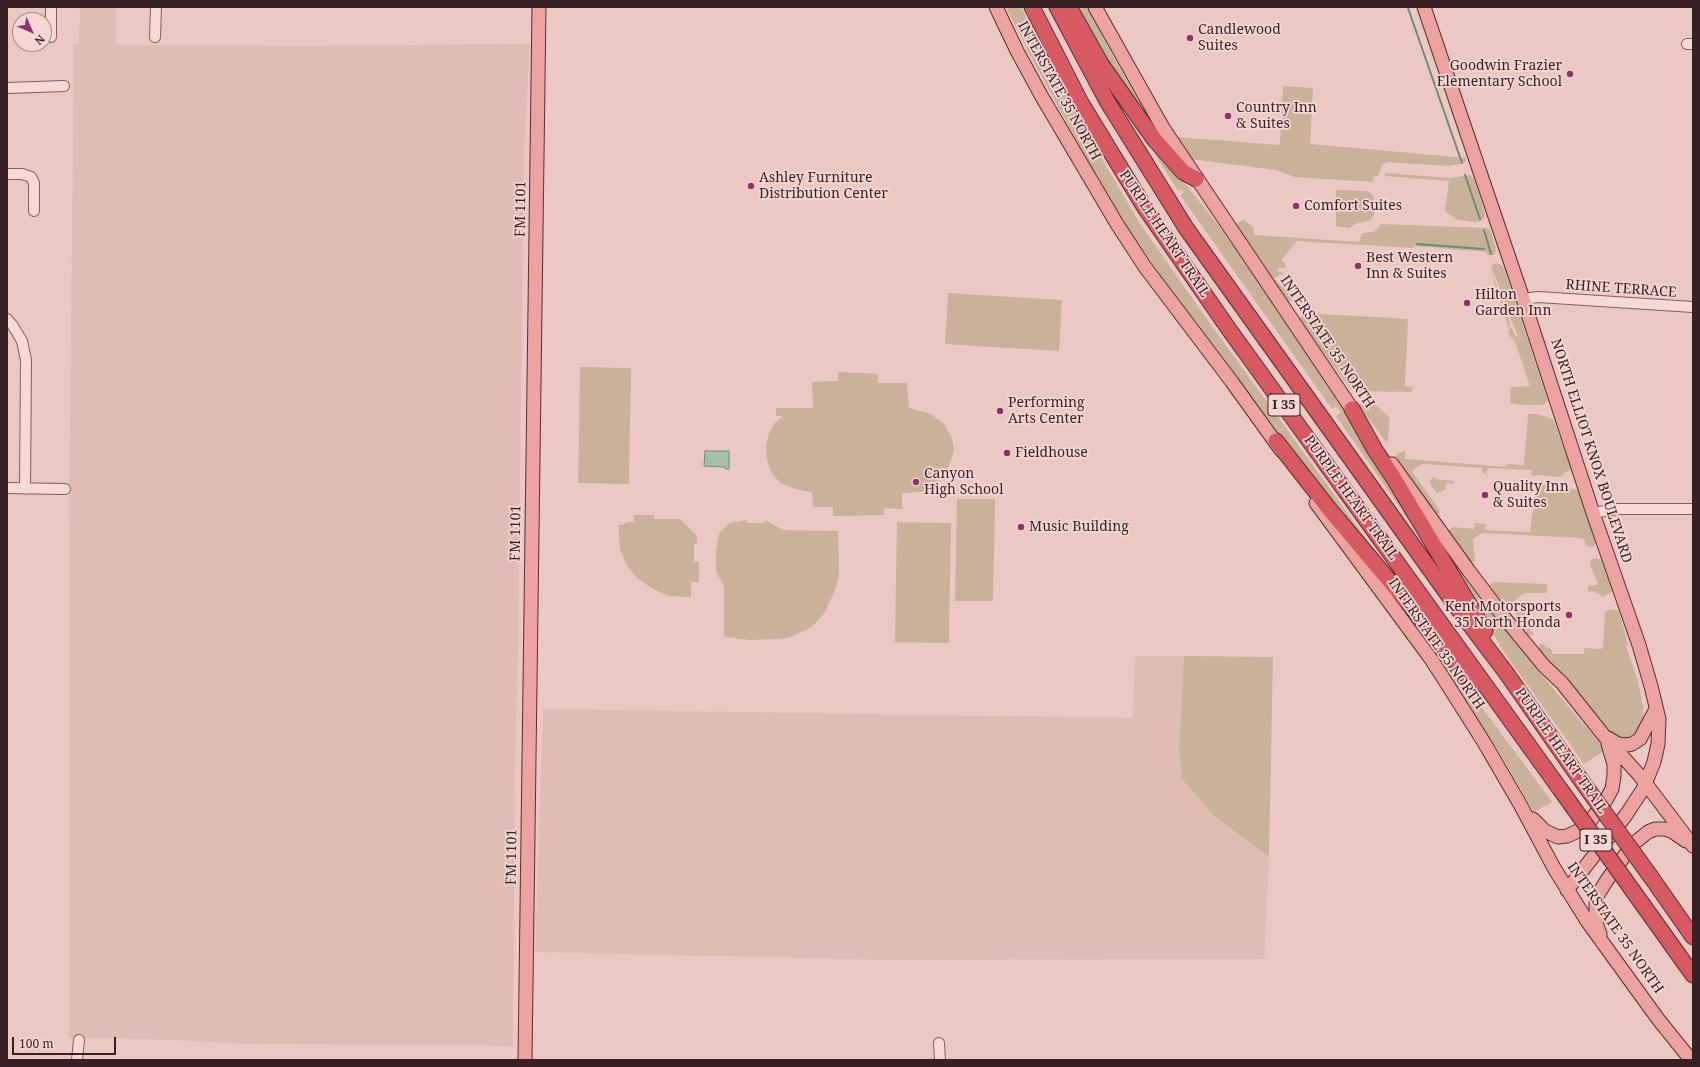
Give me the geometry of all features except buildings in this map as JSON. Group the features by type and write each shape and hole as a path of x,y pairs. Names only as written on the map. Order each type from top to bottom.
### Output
{"highway":[{"name":"PURPLE HEART TRAIL","path":"1032,7 1081,103 1145,208 1228,328 1693,975"},
{"name":"PURPLE HEART TRAIL","path":"1057,7 1107,101 1186,228 1464,617 1507,674 1693,937"},
{"path":"1069,7 1100,64 1150,134 1183,172 1196,179"},
{"path":"1352,409 1375,450 1393,477 1478,620 1507,674"},
{"path":"1276,441 1330,510 1431,630 1464,673 1500,707"}],"main road":[{"name":"FM 1101","path":"525,1060 539,7"},
{"name":"INTERSTATE 35 NORTH","path":"996,7 1017,51 1042,97 1117,224 1145,267 1276,441 1303,485 1431,659 1485,744 1565,886 1658,1019 1691,1060"},
{"name":"INTERSTATE 35 NORTH","path":"1095,7 1142,92 1196,179 1352,409 1469,571 1544,666 1562,683 1605,737 1643,780 1693,846"},
{"name":"NORTH ELLIOT KNOX BOULEVARD","path":"1424,7 1641,652 1651,686 1655,712 1659,719 1658,744 1654,762 1643,780 1565,886"},
{"path":"1605,737 1618,744 1632,744 1640,739 1655,712"},
{"path":"1521,806 1544,831 1551,835 1558,837 1567,836 1578,831 1594,816 1612,789 1614,764 1605,737"},
{"path":"1607,948 1597,926 1596,904 1598,896 1607,880 1633,844 1648,832 1655,829 1665,829 1673,832 1693,846"}],"street":[{"path":"155,37 156,7"},
{"path":"7,88 64,86"},
{"path":"7,174 22,174 31,177 34,183 34,211"},
{"name":"RHINE TERRACE","path":"1523,299 1538,297 1693,307"},
{"path":"7,319 22,341 26,360 25,489"},
{"path":"7,488 65,489"},
{"path":"1593,513 1617,509 1693,509"},
{"path":"77,1060 79,1040"},
{"path":"940,1043 940,1060"}],"shaded area":[{"path":"80,7 116,7 116,45 303,46 530,44 524,150 518,654 515,767 513,1046 255,1044 147,1039 69,1038 69,534 74,44 79,44"},
{"path":"1006,7 1021,7 1044,56 1139,222 1204,315 1367,540 1363,543 1184,310 1128,228 1085,156 1033,61"},
{"path":"1078,7 1087,7 1116,62 1157,130 1115,72"},
{"path":"1283,86 1313,88 1310,144 1466,158 1466,161 1449,166 1387,162 1382,165 1378,176 1374,176 1372,182 1295,177 1276,170 1190,159 1177,137 1278,145 1280,143"},
{"path":"1130,114 1219,226 1345,407 1414,521 1410,522 1336,416 1341,412 1336,406 1332,409 1180,195 1184,192 1181,189 1178,191"},
{"path":"1385,173 1450,178 1470,175 1474,178 1485,214 1483,219 1479,222 1458,220 1445,211 1449,181 1385,176"},
{"path":"1336,190 1367,191 1372,195 1375,202 1374,215 1372,218 1369,221 1357,223 1349,228 1336,226"},
{"path":"1244,220 1254,228 1254,235 1359,242 1363,233 1373,232 1381,224 1488,228 1491,231 1496,250 1494,255 1487,255 1486,252 1414,246 1413,248 1297,241 1281,260 1286,264 1285,268 1278,268 1278,271 1284,273 1274,278 1281,286 1284,285 1289,288 1295,297 1295,301 1287,301 1284,300 1236,225"},
{"path":"1495,263 1500,264 1504,268 1548,401 1543,405 1523,405 1510,403 1511,387 1530,386 1515,342 1508,333 1511,326 1516,337 1518,336 1491,267"},
{"path":"1490,270 1502,297 1510,324 1509,330 1507,322"},
{"path":"948,293 1062,300 1059,351 945,344"},
{"path":"1305,313 1408,319 1405,386 1413,387 1412,392 1352,391 1300,321 1301,316"},
{"path":"580,367 631,368 629,484 578,483"},
{"path":"838,372 878,374 878,383 907,383 909,408 931,414 944,424 952,438 954,451 948,469 940,481 931,488 920,492 902,493 902,509 884,508 884,515 833,516 833,507 813,507 812,492 795,489 780,483 771,472 767,460 766,446 769,433 775,423 783,416 776,416 776,408 813,408 812,382 838,381"},
{"path":"1366,402 1376,405 1390,418 1388,441 1386,442 1359,406"},
{"path":"1528,414 1537,414 1550,418 1554,421 1572,470 1565,472 1561,477 1534,476 1531,475 1532,470 1488,468 1486,474 1482,472 1482,468 1422,464 1413,470 1413,473 1439,509 1440,514 1434,513 1395,457 1398,453 1405,451 1406,459 1505,467 1507,464 1524,465"},
{"path":"705,451 729,451 729,469 725,469 725,467 704,466"},
{"path":"1433,477 1436,479 1454,481 1454,484 1446,483 1445,490 1437,493 1429,482"},
{"path":"1536,485 1564,485 1570,489 1579,490 1596,539 1594,546 1586,546 1584,539 1581,538 1482,533 1473,539 1475,562 1469,561 1448,531 1453,527 1474,529 1475,523 1486,524 1485,530 1530,532"},
{"path":"957,499 995,499 993,601 955,601"},
{"path":"634,515 654,515 654,519 680,519 697,536 697,543 694,544 694,562 699,562 699,582 691,582 691,597 669,596 653,589 637,578 626,564 620,548 618,525 625,524 626,522 634,522"},
{"path":"747,520 747,523 764,523 767,521 783,530 838,531 839,574 836,588 825,612 813,626 788,638 750,640 724,637 724,587 716,571 716,552 719,533 730,523"},
{"path":"897,522 951,523 949,643 895,642"},
{"path":"1446,548 1486,603 1484,606 1486,609 1489,606 1538,671 1603,747 1604,751 1584,764 1504,652 1484,618 1486,616 1484,612 1481,613 1442,550"},
{"path":"1597,558 1603,561 1614,591 1602,597 1600,594 1592,591 1588,592 1588,586 1596,585 1598,583 1590,565 1590,561 1592,559"},
{"path":"1493,582 1547,584 1547,593 1524,593 1510,605 1503,605 1488,586"},
{"path":"1527,602 1524,621 1534,634 1533,635 1528,635 1526,629 1524,630 1515,619 1516,612"},
{"path":"1404,604 1552,802 1534,812 1498,750 1459,692 1462,689 1460,687 1457,689 1399,608"},
{"path":"1610,609 1619,611 1628,645 1626,646 1638,682 1643,706 1644,720 1639,732 1631,738 1625,739 1612,734 1539,650 1540,643 1552,650 1552,654 1584,654 1584,648 1601,649 1603,647 1605,612"},
{"path":"1135,656 1184,656 1179,748 1213,815 1269,857 1264,959 886,960 535,952 543,709 1133,718"},
{"path":"1184,656 1273,657 1269,857 1213,815 1182,779 1179,748"}],"waterway":[{"path":"1408,8 1462,163"},
{"path":"1465,175 1480,219"},
{"path":"1484,230 1491,254"},
{"path":"1417,244 1484,249"}],"place":[{"name":"Candlewood Suites","path":"1190,38"},
{"name":"Goodwin Frazier Elementary School","path":"1570,74"},
{"name":"Country Inn & Suites","path":"1228,116"},
{"name":"Ashley Furniture Distribution Center","path":"751,186"},
{"name":"Comfort Suites","path":"1296,206"},
{"name":"Best Western Inn & Suites","path":"1358,266"},
{"name":"Hilton Garden Inn","path":"1467,303"},
{"name":"Performing Arts Center","path":"1000,411"},
{"name":"Fieldhouse","path":"1007,453"},
{"name":"Canyon High School","path":"916,482"},
{"name":"Quality Inn & Suites","path":"1485,495"},
{"name":"Music Building","path":"1021,527"},
{"name":"Kent Motorsports 35 North Honda","path":"1569,615"}]}
